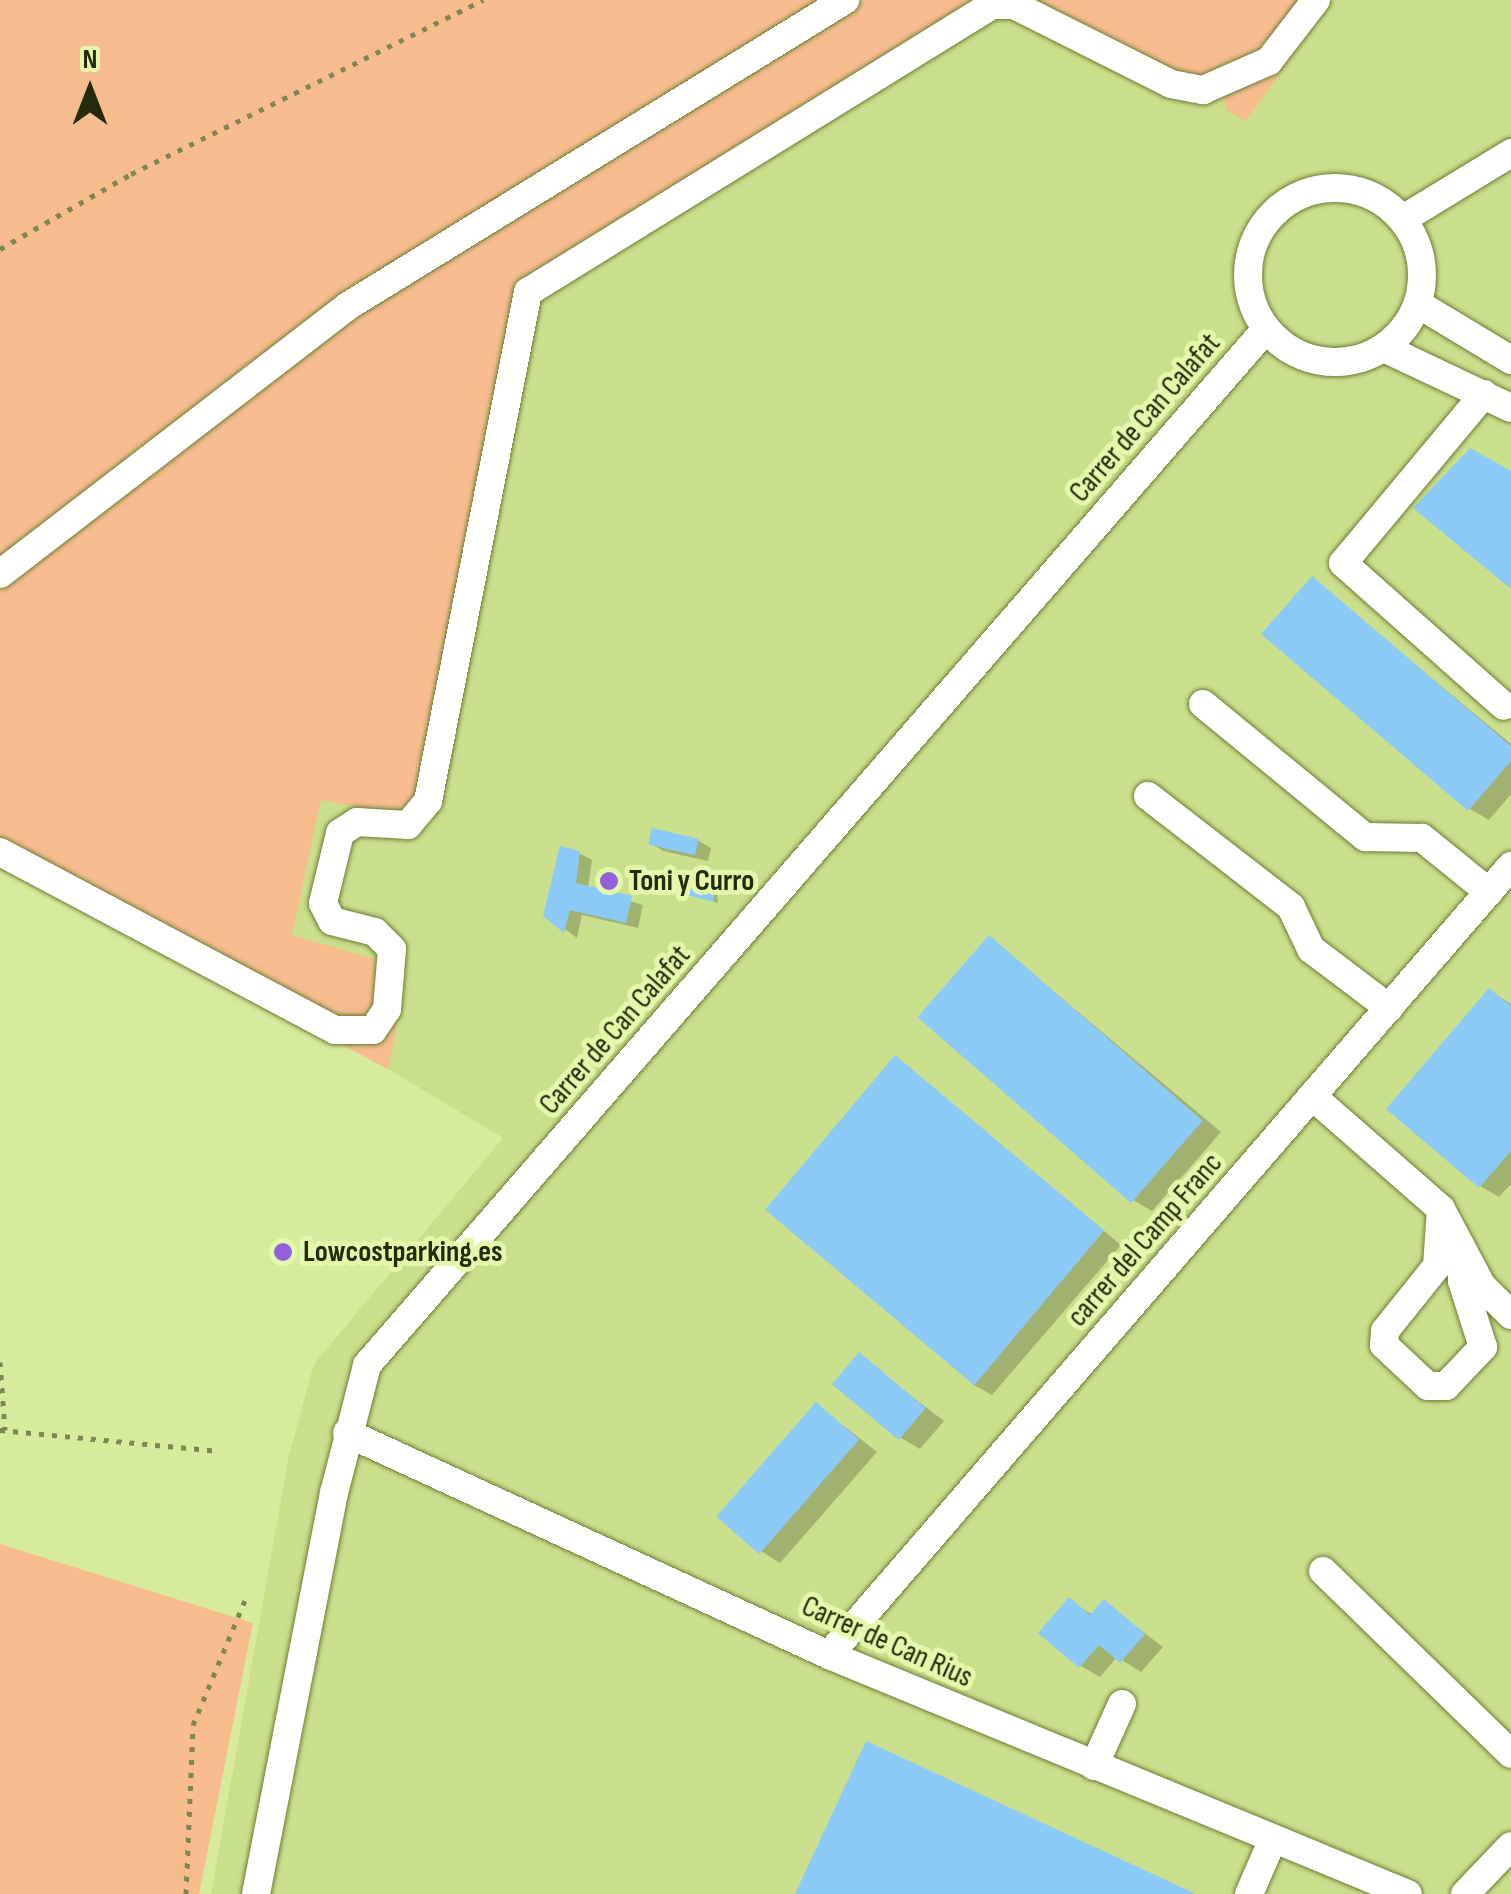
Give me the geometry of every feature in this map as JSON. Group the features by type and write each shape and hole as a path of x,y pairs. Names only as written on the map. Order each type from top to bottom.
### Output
{"street":[{"path":"0,574 380,284 844,0"},
{"path":"0,852 336,1030 373,1030 387,1009 392,948 374,932 332,921 323,904 340,833 357,822 408,825 428,801 528,292 992,5 1014,5 1171,84 1204,90 1269,60 1316,0"},
{"path":"1403,219 1511,153"},
{"path":"1352,189 1380,200 1403,219 1423,274 1418,304 1384,348 1360,359 1308,358 1266,328 1252,302 1247,272 1254,243 1269,217 1293,198 1352,189"},
{"path":"1418,304 1511,360"},
{"name":"Carrer de Can Calafat","path":"256,1894 347,1433 367,1365 1266,328"},
{"path":"1384,348 1511,408"},
{"path":"1484,394 1343,564 1504,706"},
{"path":"1204,704 1365,837 1422,838 1490,892"},
{"path":"1148,796 1292,908 1311,949 1389,1008"},
{"name":"carrer del Camp Franc","path":"828,1655 1511,866"},
{"path":"1312,1096 1441,1209 1482,1286 1511,1315"},
{"path":"1441,1209 1437,1266 1385,1331 1384,1345 1428,1386 1446,1386 1482,1347 1462,1281 1461,1246"},
{"name":"Carrer de Can Rius","path":"347,1433 828,1655 1408,1894"},
{"path":"1323,1571 1511,1754"},
{"path":"1094,1766 1122,1704"},
{"path":"1249,1894 1273,1839"},
{"path":"1465,1894 1511,1846"}],"path":[{"path":"0,249 131,174 483,0"},
{"path":"0,1362 2,1430 219,1451"},
{"path":"186,1894 193,1725 245,1600"}],"shaded area":[{"path":"0,0 1511,0 1511,1894 211,1894 289,1455 314,1364 503,1138 388,1069 0,864"},
{"path":"0,0 823,0 371,276 0,560"},
{"path":"865,0 991,0 530,283 425,788 410,811 390,813 321,800 292,935 381,961 379,1010 351,1025 0,844 0,587 359,312"},
{"path":"1018,0 1310,0 1273,47 1190,83"},
{"path":"1292,47 1297,50 1246,121 1227,111 1223,96"},
{"path":"401,1005 388,1069 327,1037"},
{"path":"0,1544 253,1623 199,1894 0,1894"}],"building":[{"path":"1470,448 1511,471 1511,589 1413,508"},
{"path":"1312,576 1511,746 1511,761 1468,811 1261,634"},
{"path":"652,828 699,839 695,855 648,845"},
{"path":"560,846 580,851 576,883 632,896 626,923 570,910 564,933 543,916"},
{"path":"693,877 717,883 713,901 688,895"},
{"path":"989,935 1203,1121 1131,1203 917,1017"},
{"path":"1489,988 1511,1006 1511,1151 1479,1188 1386,1109"},
{"path":"895,1055 1104,1230 974,1385 765,1210"},
{"path":"859,1352 926,1408 899,1440 832,1384"},
{"path":"816,1402 859,1439 759,1554 716,1517"},
{"path":"1069,1597 1090,1615 1104,1599 1145,1634 1120,1663 1099,1645 1079,1668 1038,1633"},
{"path":"866,1741 1196,1894 795,1894"}],"place":[{"name":"Toni y Curro","path":"609,881"},
{"name":"Lowcostparking.es","path":"283,1252"}]}
